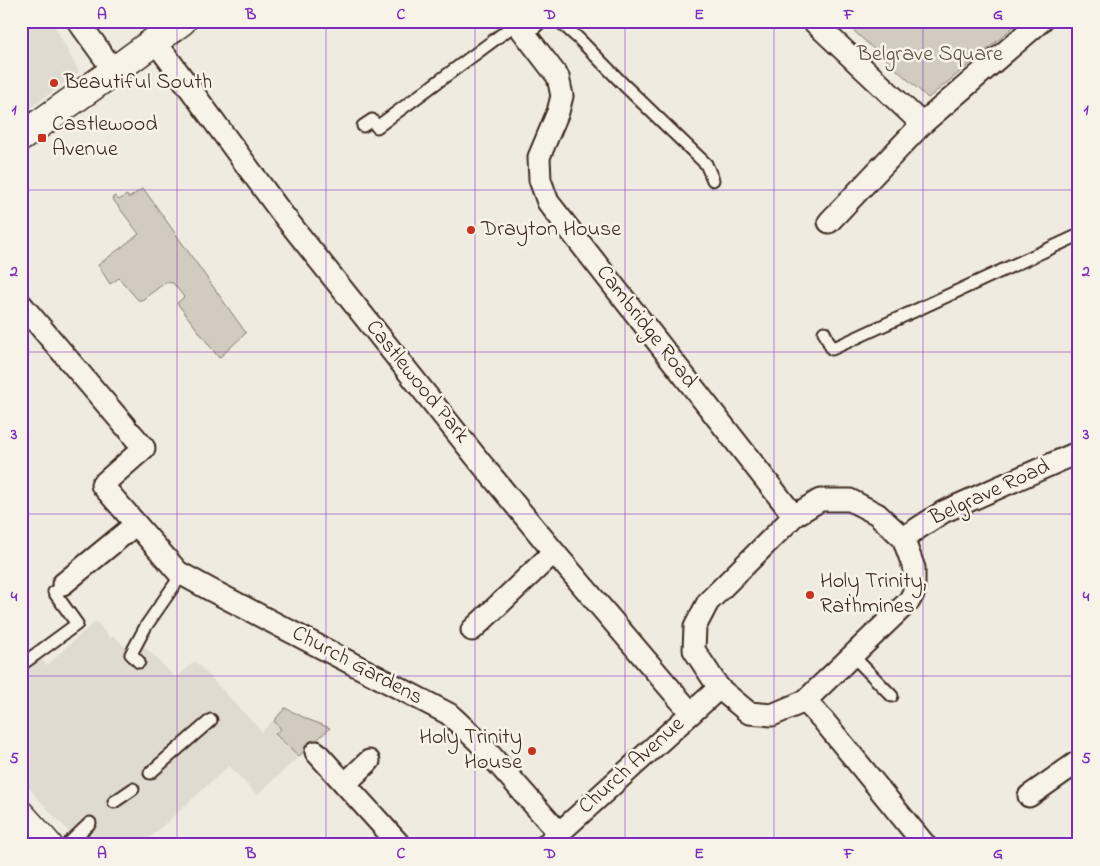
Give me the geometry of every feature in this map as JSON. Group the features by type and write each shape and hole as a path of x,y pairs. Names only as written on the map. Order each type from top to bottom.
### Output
{"street":[{"path":"78,21 114,71"},
{"path":"21,137 182,21"},
{"path":"813,21 922,124"},
{"path":"829,222 922,124 1041,21"},
{"name":"Cambridge Road","path":"519,26 558,77 562,96 558,112 539,157 540,180 548,202 794,516"},
{"name":"Castlewood Park","path":"155,41 280,211 480,462 691,713"},
{"name":"Church Gardens","path":"21,304 144,448 102,485 178,572 449,714 478,741 555,840"},
{"name":"Belgrave Road","path":"903,538 943,512 1079,452"},
{"path":"820,500 850,500 877,514 903,538 914,568 914,592 909,600 805,701 772,715 749,713 719,688 694,650 694,626 708,602 794,516 820,500"},
{"path":"62,584 136,524"},
{"path":"472,630 554,552"},
{"name":"Church Avenue","path":"555,840 719,688"},
{"path":"805,701 823,720 924,845"},
{"path":"316,752 400,845"},
{"path":"345,784 369,761"},
{"path":"1029,796 1079,762"},
{"path":"21,815 48,845"}],"lane":[{"path":"363,126 372,120 377,127 519,26 542,21"},
{"path":"559,21 706,164 713,180"},
{"path":"824,332 832,349 1079,235"},
{"path":"139,662 131,654 146,626 182,574"},
{"path":"21,665 77,624 54,592 62,584"},
{"path":"852,655 892,696"},
{"path":"150,773 211,720"},
{"path":"114,802 133,789"},
{"path":"67,845 90,823"}],"shaded area":[{"path":"21,21 52,21 79,72 21,115"},
{"path":"96,621 110,638 114,636 127,649 142,623 152,630 142,644 176,678 195,661 262,732 285,708 330,728 257,795 229,766 147,840 144,845 82,845 21,779 21,669 38,656 47,665"}],"green space":[{"name":"Belgrave Square","path":"843,21 1020,21 928,98"},
{"path":"143,188 246,333 219,358 177,303 184,297 173,283 166,282 142,300 138,300 119,278 110,284 98,265 139,234 112,198 115,196 119,200 127,195 129,198"},
{"path":"285,708 330,728 299,756 275,734 281,729 274,721"}],"place":[{"name":"Beautiful South","path":"54,83"},
{"name":"Castlewood Avenue","path":"42,138"},
{"name":"Drayton House","path":"471,230"},
{"name":"Holy Trinity, Rathmines","path":"810,595"},
{"name":"Holy Trinity House","path":"532,751"}]}
